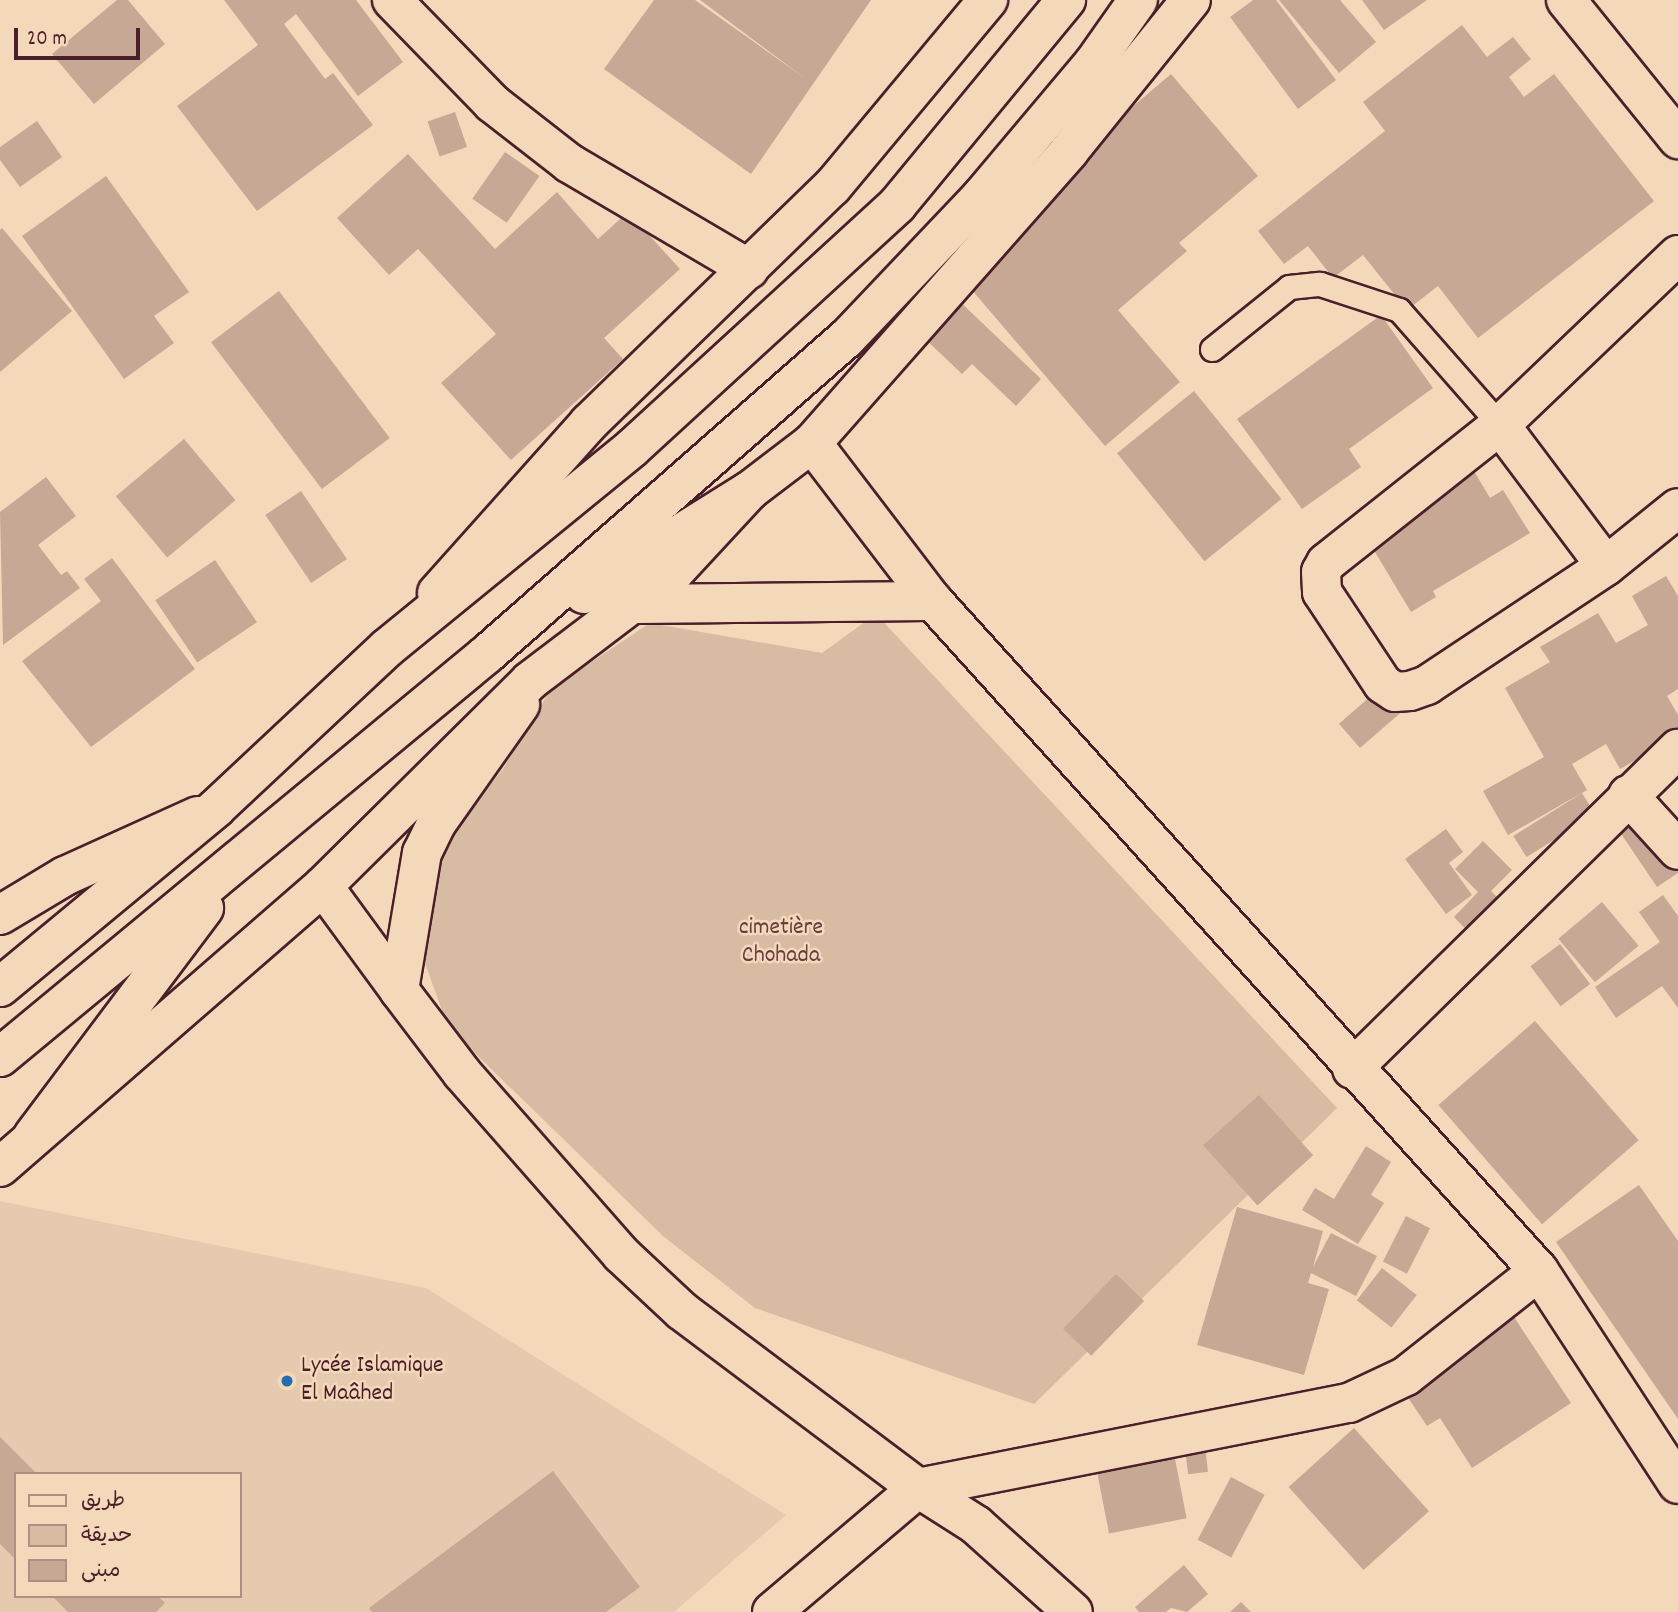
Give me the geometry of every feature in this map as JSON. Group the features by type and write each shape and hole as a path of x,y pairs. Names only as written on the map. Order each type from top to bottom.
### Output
{"main road":[{"path":"392,0 492,103 569,163 749,269"},
{"path":"387,648 589,423 832,187 988,0"},
{"path":"0,987 216,808 387,648 632,448 897,205 1066,0"},
{"path":"0,1057 248,849 487,654 846,339 980,198 1093,64 1138,0"},
{"path":"487,654 749,491 811,443 1069,151 1191,0"},
{"path":"1576,3 1678,139"},
{"path":"1678,256 1500,425 1326,563 1321,572 1326,602 1383,684 1395,692 1427,685 1606,566 1678,508"},
{"path":"1500,425 1606,566"},
{"path":"811,443 933,601 1352,1069 1539,1271 1678,1484"},
{"path":"0,1167 323,886 530,681 675,571 749,491"},
{"path":"633,604 933,601"},
{"path":"399,990 422,853 436,824 517,713 530,681"},
{"path":"1352,1069 1628,794 1678,749"},
{"path":"1628,794 1678,850"},
{"path":"0,915 65,876 216,808"},
{"path":"33,1136 248,849"},
{"path":"323,886 462,1073 621,1254 682,1311 918,1489 976,1525 1073,1612"},
{"path":"772,1612 918,1489 1349,1404 1406,1376 1539,1271"}],"lane":[{"path":"1212,349 1289,287 1320,284 1399,310 1500,425"}],"shaded area":[{"name":"Lycée Islamique El Maâhed","path":"0,1201 426,1288 786,1515 674,1612 0,1612"}],"green space":[{"name":"cimetière Chohada","path":"876,614 1337,1108 1034,1404 755,1308 663,1236 448,1027 421,952 434,857 503,769 551,689 650,623 822,653"}],"building":[{"path":"117,0 128,0 165,44 94,104 52,54"},
{"path":"224,0 356,0 403,62 358,96 296,14 284,24 325,79 333,73 373,125 257,211 177,106 258,45"},
{"path":"654,0 695,0 806,79 700,0 871,0 751,174 604,69"},
{"path":"1253,0 1276,0 1336,80 1298,109 1230,17"},
{"path":"1279,0 1340,0 1376,42 1339,73"},
{"path":"1362,0 1427,0 1384,30"},
{"path":"1462,25 1487,57 1513,37 1531,59 1509,77 1524,97 1554,74 1654,201 1478,338 1438,286 1407,310 1363,255 1333,278 1308,246 1284,264 1258,231 1385,131 1363,102"},
{"path":"1171,74 1258,176 1179,243 1187,251 1118,310 1180,382 1105,446 949,263"},
{"path":"455,112 467,147 440,156 428,121"},
{"path":"37,121 62,157 20,187 0,160 0,147"},
{"path":"505,152 539,176 507,223 472,199"},
{"path":"408,154 495,249 557,192 598,239 628,212 680,269 604,338 623,359 511,460 441,383 496,334 418,249 389,275 337,218"},
{"path":"106,176 189,292 154,316 174,343 124,379 22,236"},
{"path":"2,228 72,311 0,372 0,230"},
{"path":"279,291 390,438 322,489 211,342"},
{"path":"955,297 1041,379 1016,406 972,364 962,374 920,334"},
{"path":"1381,315 1433,388 1349,449 1361,467 1302,509 1237,419"},
{"path":"1194,391 1281,499 1205,561 1117,453"},
{"path":"184,439 235,500 167,557 116,496"},
{"path":"1468,461 1490,498 1503,490 1530,533 1433,591 1436,597 1411,612 1372,547 1417,519 1405,499"},
{"path":"46,477 76,516 38,545 61,575 67,571 80,588 3,645 0,512"},
{"path":"301,491 347,559 311,583 265,515"},
{"path":"112,558 195,669 91,747 22,661 101,601 84,579"},
{"path":"215,560 257,622 197,662 155,600"},
{"path":"1666,576 1678,596 1678,689 1667,696 1678,715 1678,736 1620,769 1606,744 1572,764 1587,790 1508,835 1483,791 1544,757 1505,688 1550,662 1540,647 1598,613 1616,643 1648,625 1632,596"},
{"path":"1379,689 1400,713 1360,748 1339,724"},
{"path":"1582,793 1595,814 1527,857 1513,836"},
{"path":"1607,813 1678,847 1678,873 1657,887"},
{"path":"1446,829 1463,852 1449,863 1472,895 1446,914 1405,859"},
{"path":"1483,841 1512,870 1491,891 1509,909 1477,941 1454,917 1478,892 1455,869"},
{"path":"1663,895 1678,916 1678,1008 1662,986 1616,1018 1595,987 1660,942 1639,912"},
{"path":"1602,902 1639,946 1595,982 1558,939"},
{"path":"1560,944 1590,984 1561,1006 1530,966"},
{"path":"1535,1021 1639,1140 1542,1224 1438,1105"},
{"path":"1259,1095 1313,1155 1257,1205 1203,1145"},
{"path":"1366,1146 1391,1162 1371,1195 1384,1203 1358,1244 1302,1210 1315,1188 1334,1199"},
{"path":"1639,1185 1678,1241 1678,1419 1556,1242"},
{"path":"1237,1207 1323,1231 1313,1267 1331,1233 1377,1256 1356,1296 1311,1273 1308,1283 1329,1289 1304,1375 1197,1345"},
{"path":"1406,1216 1430,1228 1407,1274 1383,1261"},
{"path":"1382,1268 1417,1295 1391,1327 1357,1300"},
{"path":"1116,1274 1144,1301 1091,1356 1063,1329"},
{"path":"1508,1308 1571,1403 1472,1468 1440,1418 1427,1426 1397,1381"},
{"path":"1169,1428 1187,1518 1109,1533 1091,1443"},
{"path":"1354,1428 1429,1511 1364,1570 1289,1487"},
{"path":"0,1437 35,1472 14,1472 14,1558 0,1544"},
{"path":"1205,1447 1208,1472 1188,1474 1185,1449"},
{"path":"553,1471 640,1587 606,1612 372,1612 369,1608"},
{"path":"1231,1477 1265,1495 1231,1558 1198,1540"},
{"path":"1184,1565 1208,1594 1187,1612 1171,1608 1166,1612 1139,1612 1135,1607"},
{"path":"54,1598 160,1598 165,1603 156,1612 68,1612"},
{"path":"1241,1602 1251,1612 1230,1612"}],"place":[{"name":"Lycée Islamique El Maâhed","path":"287,1381"}]}
